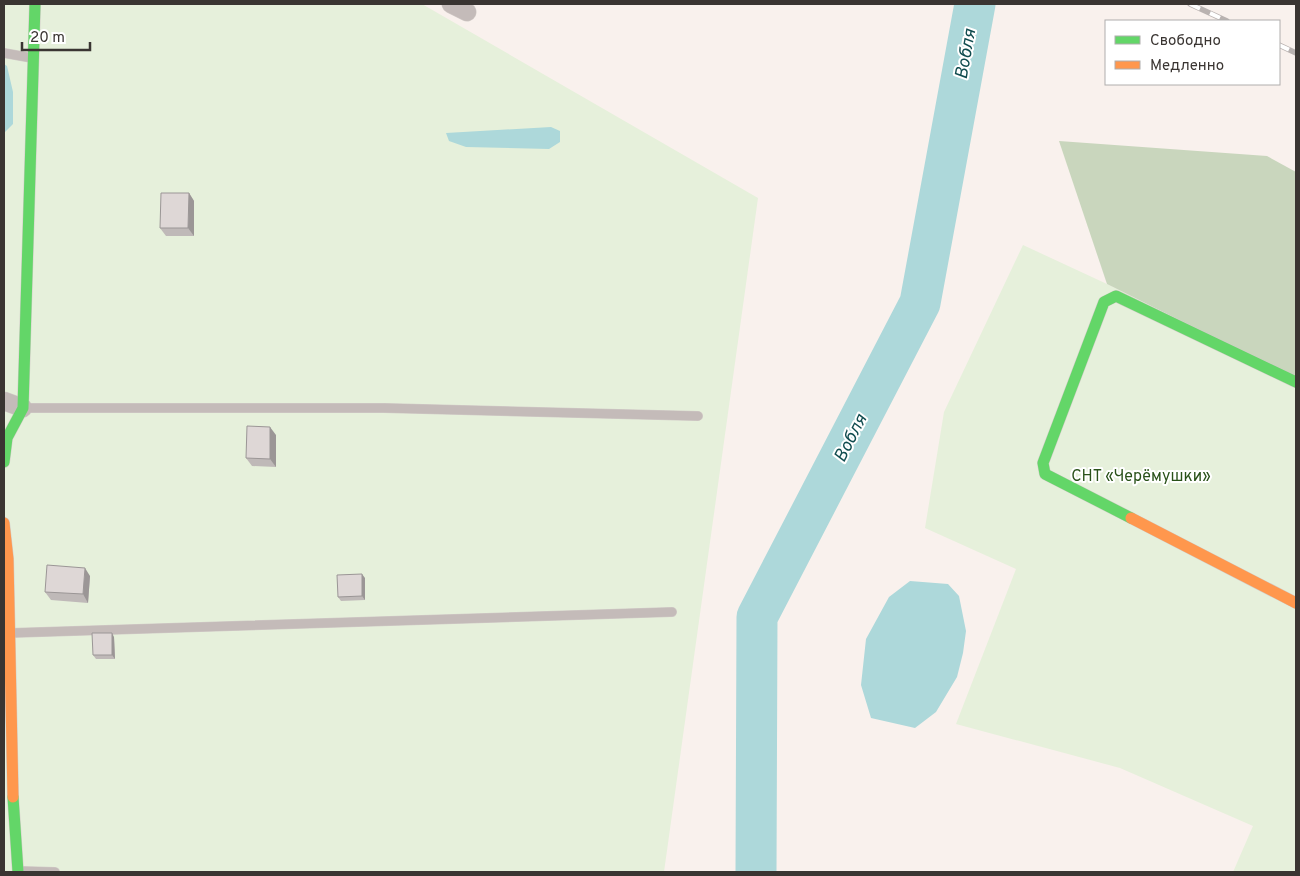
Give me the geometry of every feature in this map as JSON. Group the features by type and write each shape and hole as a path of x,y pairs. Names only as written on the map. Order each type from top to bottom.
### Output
{"street":[{"path":"4,462 6,438 23,408 35,58 35,4"},
{"path":"451,4 467,12"},
{"path":"1296,382 1116,296 1104,302 1043,463 1045,474 1296,603"},
{"path":"4,401 23,408"},
{"path":"4,523 9,633 8,818 18,872"}],"lane":[{"path":"4,53 35,58"},
{"path":"23,408 384,408 698,416"},
{"path":"9,633 672,612"},
{"path":"18,872 55,872"}],"green space":[{"path":"4,4 422,4 758,198 664,872 4,872"},
{"path":"1059,141 1267,156 1296,172 1296,378 1107,284"},
{"name":"СНТ «Черёмушки»","path":"1023,245 1107,284 1296,378 1296,872 1233,872 1253,826 1120,768 956,724 1016,569 925,528 944,412"}],"water":[{"path":"4,64 7,66 13,92 13,124 4,133"},
{"path":"551,127 560,131 560,142 549,149 466,147 449,141 446,133"},
{"path":"910,581 948,584 959,596 966,631 957,677 936,712 915,728 871,718 861,685 866,639 889,597"}],"building":[{"path":"161,193 189,193 188,228 160,228"},
{"path":"247,426 270,427 270,459 246,458"},
{"path":"47,565 85,568 83,594 45,592"},
{"path":"362,574 362,596 338,597 337,575"},
{"path":"92,633 112,633 112,655 93,655"}],"waterway":[{"name":"Вобля","path":"756,872 757,617 920,303 975,4"}],"railway":[{"path":"1190,4 1225,20"},
{"path":"1280,45 1296,53"}],"traffic: fast":[{"path":"4,462 7,438 23,408 35,4"},
{"path":"1131,518 1045,474 1043,463 1104,302 1116,296 1296,382"},
{"path":"13,797 18,872"}],"traffic: slow":[{"path":"1131,518 1296,603"},
{"path":"4,523 8,559 13,797"}]}
